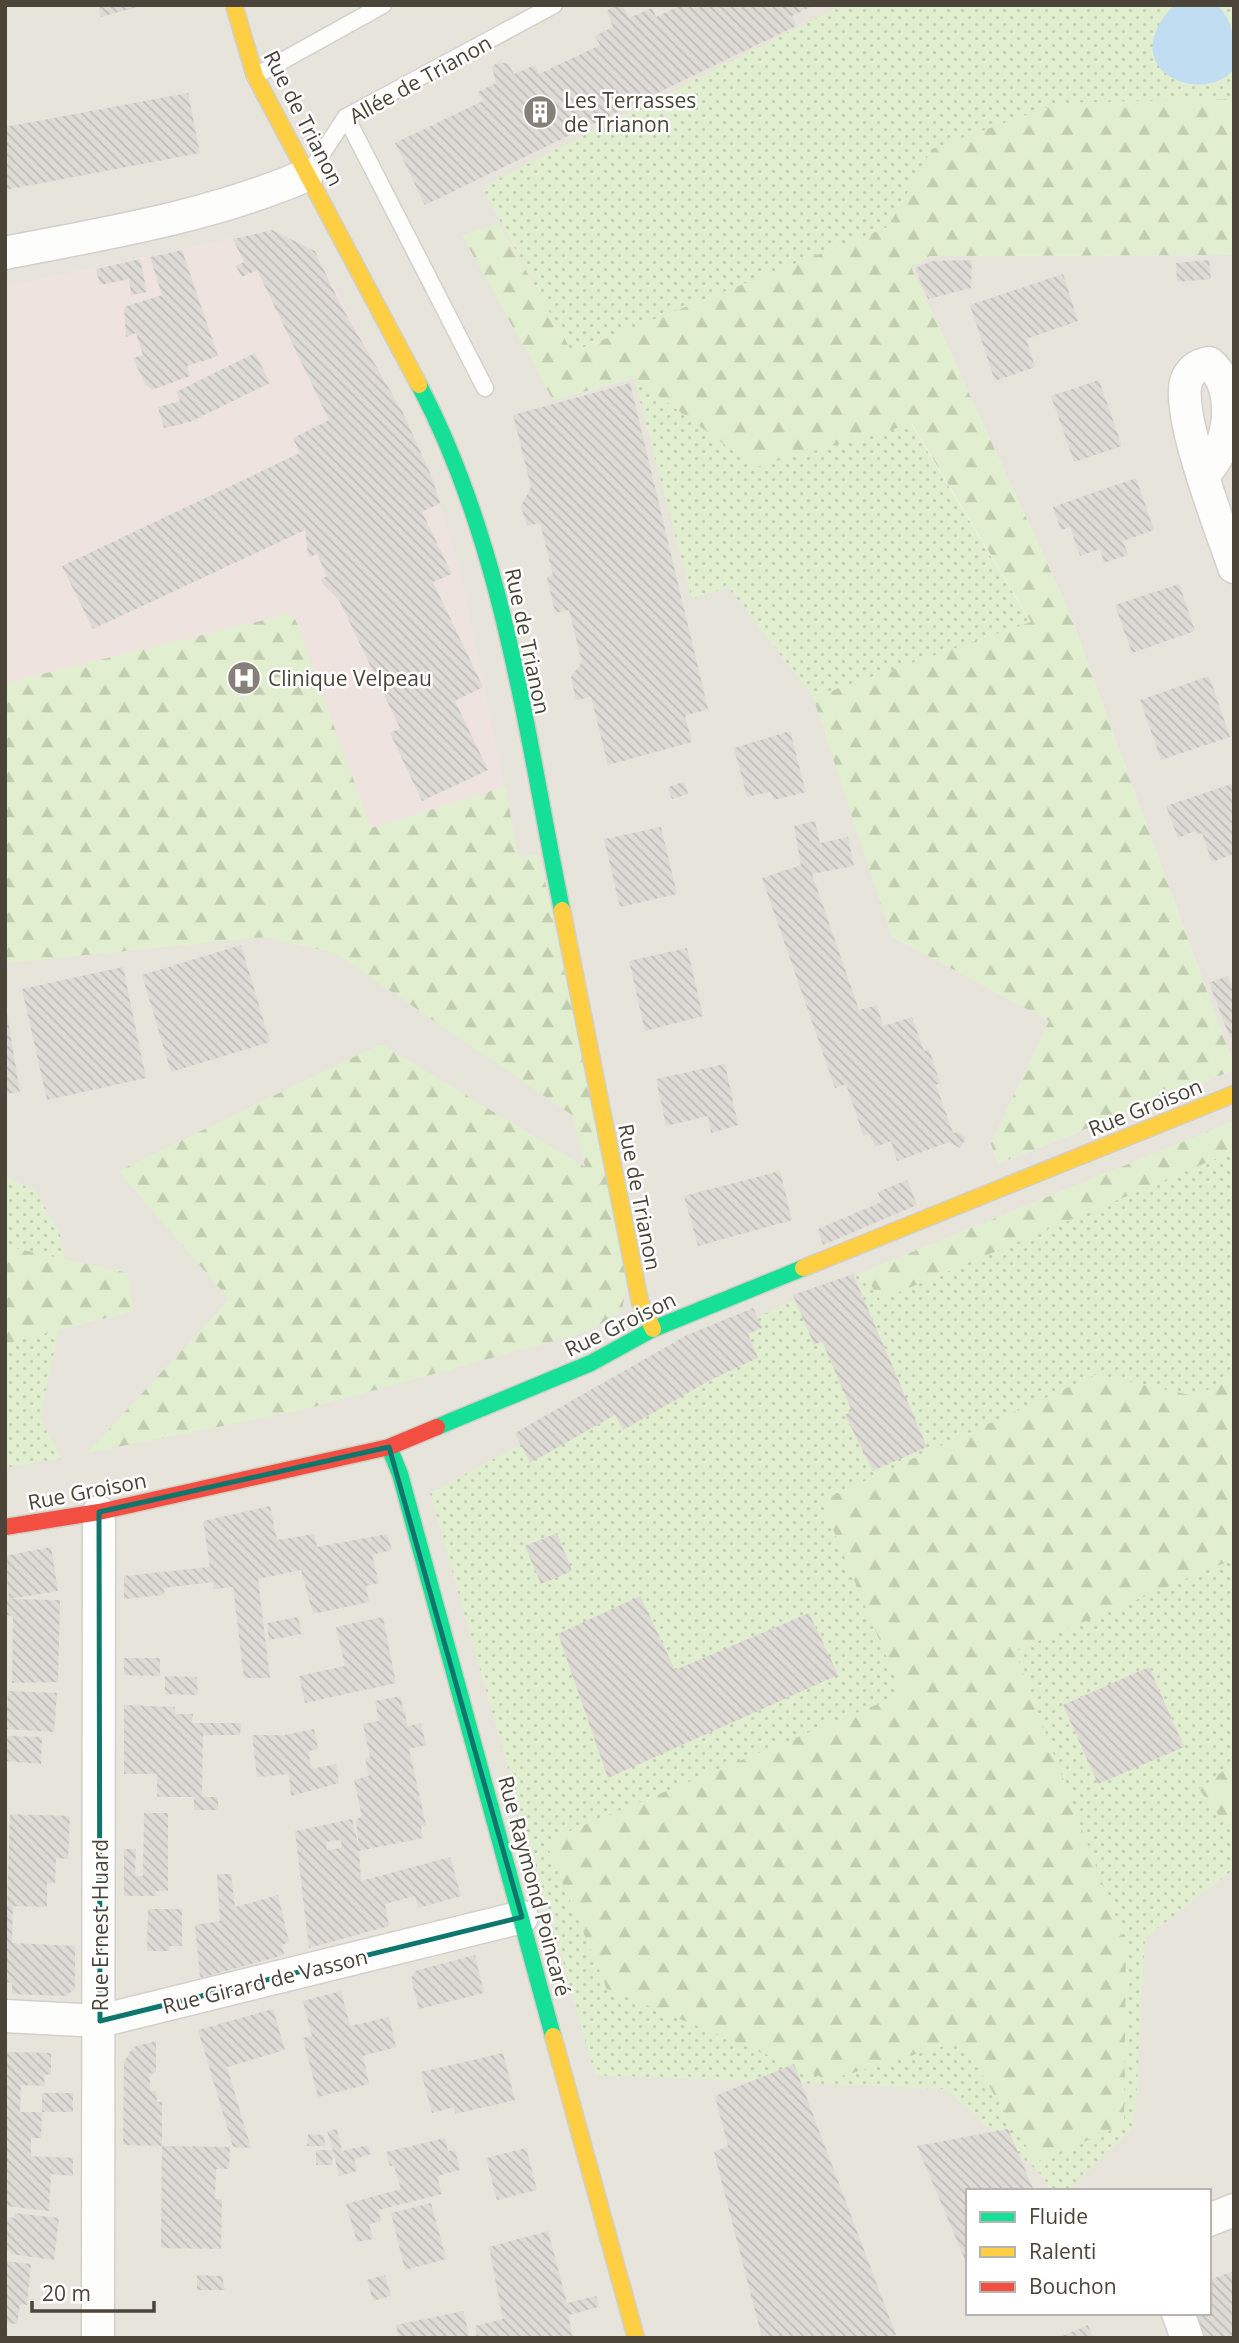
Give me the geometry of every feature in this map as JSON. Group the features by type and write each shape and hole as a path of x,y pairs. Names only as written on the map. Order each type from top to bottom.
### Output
{"street":[{"name":"Rue de Trianon","path":"237,7 256,76 432,410 463,483 496,583 640,1302 653,1329"},
{"path":"5,253 213,210 255,197 307,175"},
{"path":"1203,474 1234,567"},
{"name":"Rue Groison","path":"5,1527 99,1512 389,1447 591,1363 653,1329 1234,1094"},
{"name":"Rue Raymond Poincaré","path":"389,1447 400,1474 636,2338"},
{"name":"Rue Ernest Huard","path":"98,2338 99,1512"},
{"name":"Rue Girard de Vasson","path":"5,2016 100,2021 522,1917"},
{"path":"1211,2219 1234,2210"},
{"path":"1179,2315 1187,2338"}],"lane":[{"path":"256,76 383,5"},
{"name":"Allée de Trianon","path":"307,175 346,117 554,5"},
{"path":"346,117 485,388"}],"highlighted area":[{"path":"389,1447 522,1917 100,2021 99,1512"}],"shaded area":[{"path":"5,5 1234,5 1234,99 1060,103 888,227 571,352 553,400 634,378 755,467 891,936 1050,1021 991,1144 998,1164 1234,1070 1234,1121 863,1272 1126,1946 1234,1836 1234,2338 5,2338"},
{"name":"Clinique Velpeau","path":"272,230 315,251 402,411 432,477 460,569 519,858 5,954 5,286"},
{"path":"1234,255 1234,1066 1068,609 911,267 930,256"}],"green space":[{"path":"842,5 1234,5 1234,99 1060,103 932,149 888,227 571,352 482,187"},
{"path":"1234,99 1234,255 930,256 911,267 1068,609 1234,1066 1234,1070 998,1164 991,1144 1049,1021 891,936 813,697 1031,622 912,424 755,467 634,378 553,400 462,235 499,223 572,352 888,227 932,149 1060,103"},
{"path":"634,378 755,467 911,424 1031,623 813,697 728,587 692,599"},
{"path":"293,613 371,828 505,787 519,857 539,854 629,1268 622,1311 587,1332 302,1410 87,1453 229,1299 118,1171 381,1044 585,1167 572,1115 335,953 265,937 5,963 5,683"},
{"path":"1234,1121 1234,1869 1145,1938 1135,2125 1069,2189 1049,2189 1043,2176 945,2089 595,2075 430,1493 778,1307"},
{"path":"1234,1121 1234,1151 880,1300 863,1272"},
{"path":"5,1176 35,1191 60,1233 68,1284 40,1419 62,1458 5,1468"},
{"path":"5,1246 128,1273 133,1311 5,1344"},
{"path":"1097,1374 1194,1396 1234,1377 1234,1559 1015,1651 1126,1946 1124,2125 1036,2162 961,2041 828,2080 607,1989 545,1841 902,1694 821,1501"},
{"path":"1234,1763 1234,1836 1199,1789"}],"water":[{"path":"1174,5 1217,5 1228,20 1233,35 1234,69 1220,80 1203,84 1185,83 1169,76 1157,64 1153,48 1157,28"}],"building":[{"path":"98,5 140,5 140,6 101,17"},
{"name":"Les Terrasses de Trianon","path":"614,5 623,6 629,18 652,8 656,17 681,5 814,5 792,16 796,26 425,205 395,143 483,101 478,92 496,83 492,67 498,62 508,64 514,74 535,65 539,74 600,45 595,36 613,27 607,11"},
{"path":"188,93 200,153 5,190 5,127"},
{"path":"272,230 315,251 340,304 402,411 432,477 440,503 422,512 452,574 433,582 483,687 455,701 488,770 422,801 390,733 400,728 339,600 322,583 321,579 327,576 317,554 310,557 308,553 305,530 93,629 62,566 300,453 293,438 329,420 257,270 242,277 236,266 244,262 233,239"},
{"path":"182,250 218,356 187,366 190,376 152,390 145,384 133,358 143,355 136,333 126,337 124,307 162,295 150,257"},
{"path":"140,259 147,292 131,295 129,279 100,285 96,269"},
{"path":"972,260 971,288 928,299 915,268 932,261"},
{"path":"1209,260 1211,279 1177,282 1176,263"},
{"path":"1063,274 1078,321 1026,339 1035,367 995,381 970,305"},
{"path":"255,353 270,383 190,422 164,428 158,407 180,401 176,392"},
{"path":"1099,380 1122,446 1074,462 1051,396"},
{"path":"630,383 708,709 685,716 692,742 608,765 591,697 576,700 571,677 582,662 569,610 555,613 547,577 553,575 540,523 527,526 521,506 531,487 513,415"},
{"path":"1136,478 1154,530 1123,541 1128,555 1104,563 1100,549 1080,556 1070,527 1061,530 1053,507"},
{"path":"1179,584 1195,631 1132,653 1115,605"},
{"path":"1209,676 1230,737 1161,760 1140,700"},
{"path":"790,731 806,792 774,800 770,792 747,797 734,748"},
{"path":"684,782 688,794 672,799 668,787"},
{"path":"1234,783 1234,854 1212,862 1202,833 1197,835 1195,831 1178,838 1166,806"},
{"path":"815,821 820,843 848,837 854,866 812,874 859,1010 877,1005 883,1026 912,1017 924,1051 929,1049 940,1083 936,1085 953,1133 960,1132 966,1138 960,1148 949,1142 897,1161 891,1141 875,1147 870,1134 863,1135 846,1084 835,1088 762,878 801,865 794,826"},
{"path":"661,827 677,894 620,907 604,839"},
{"path":"241,945 270,1042 171,1072 142,975"},
{"path":"687,948 703,1016 645,1031 629,961"},
{"path":"123,967 146,1078 47,1100 22,989"},
{"path":"1227,976 1234,987 1234,1037 1230,1038 1209,983"},
{"path":"5,1002 20,1092 5,1094"},
{"path":"725,1064 738,1125 711,1133 708,1116 666,1126 656,1079"},
{"path":"780,1171 792,1220 698,1246 684,1196"},
{"path":"907,1180 917,1205 823,1245 818,1229 881,1202 878,1192"},
{"path":"853,1274 927,1447 873,1471 845,1415 852,1411 822,1341 814,1345 793,1295"},
{"path":"753,1308 762,1328 748,1334 758,1358 714,1378 623,1430 615,1415 530,1463 515,1433 687,1335"},
{"path":"270,1506 277,1540 314,1534 317,1547 387,1534 392,1550 372,1555 379,1583 366,1586 369,1602 313,1614 301,1570 258,1579 270,1678 244,1678 233,1587 214,1589 213,1582 164,1588 164,1595 124,1599 124,1576 210,1567 203,1521"},
{"path":"557,1533 572,1571 541,1584 525,1546"},
{"path":"51,1547 58,1591 9,1599 5,1556"},
{"path":"640,1596 675,1670 809,1613 838,1675 608,1778 558,1634"},
{"path":"5,1600 60,1600 58,1682 12,1683 13,1616 5,1615"},
{"path":"298,1617 302,1634 269,1640 267,1623"},
{"path":"383,1617 396,1683 305,1703 299,1676 345,1666 336,1627"},
{"path":"124,1658 160,1658 160,1676 124,1675"},
{"path":"1149,1667 1184,1747 1098,1784 1063,1705"},
{"path":"165,1676 197,1677 198,1695 165,1694"},
{"path":"8,1691 57,1693 54,1732 6,1729"},
{"path":"400,1696 408,1726 421,1723 426,1745 409,1749 426,1825 421,1827 423,1838 359,1851 361,1881 450,1857 461,1896 418,1908 415,1896 385,1904 389,1926 309,1948 295,1831 352,1819 359,1848 356,1819 362,1817 354,1780 369,1776 365,1758 370,1757 363,1724 379,1721 375,1701","holes":["341,1840 342,1848 327,1850 326,1842"]},
{"path":"124,1705 175,1707 175,1714 193,1714 192,1723 241,1723 240,1735 203,1735 202,1797 218,1797 218,1810 194,1810 194,1797 157,1797 157,1774 124,1774"},
{"path":"314,1729 318,1749 308,1751 312,1769 336,1764 339,1783 291,1796 289,1774 257,1777 252,1735 284,1735"},
{"path":"5,1736 42,1737 41,1764 5,1761"},
{"path":"144,1813 168,1813 168,1891 156,1891 156,1896 124,1896 124,1849 136,1849 135,1876 143,1876"},
{"path":"10,1814 70,1816 68,1859 56,1858 55,1883 47,1883 47,1907 13,1906 12,1943 75,1946 75,1988 67,1996 12,1994 12,1983 5,1982"},
{"path":"217,1874 231,1874 235,1907 278,1895 289,1942 282,1945 284,1955 200,1978 195,1925 220,1921"},
{"path":"148,1909 182,1909 182,1946 170,1946 169,1951 147,1951"},
{"path":"475,1955 484,1993 419,2009 411,1979 415,1971"},
{"path":"341,1991 350,2026 389,2017 396,2047 363,2056 369,2084 318,2097 303,2038 312,2036 303,2001"},
{"path":"273,2009 285,2050 227,2067 251,2148 233,2147 198,2030"},
{"path":"156,2041 156,2073 150,2074 150,2091 156,2091 157,2102 162,2102 162,2146 123,2145 124,2062 133,2047"},
{"path":"7,2052 51,2053 51,2074 44,2075 45,2086 21,2085 20,2112 42,2112 41,2138 31,2138 31,2156 73,2158 73,2176 51,2174 49,2211 5,2206"},
{"path":"503,2053 515,2100 455,2114 454,2107 432,2113 421,2072"},
{"path":"794,2064 896,2335 890,2338 762,2338 714,2152 728,2146 715,2096"},
{"path":"42,2093 73,2093 73,2112 42,2112"},
{"path":"337,2129 342,2151 368,2145 371,2154 354,2159 357,2171 339,2176 327,2131"},
{"path":"1008,2129 1033,2189 966,2189 966,2262 917,2146"},
{"path":"308,2134 323,2135 326,2146 307,2146"},
{"path":"445,2138 448,2151 455,2150 460,2170 437,2176 442,2194 378,2210 381,2221 369,2224 373,2239 357,2242 346,2204 401,2189 394,2166 390,2166 386,2152"},
{"path":"162,2146 230,2147 229,2169 216,2169 215,2199 222,2199 221,2249 161,2248"},
{"path":"526,2148 537,2190 497,2200 486,2158"},
{"path":"316,2150 333,2150 332,2165 316,2165"},
{"path":"431,2203 446,2259 405,2270 391,2213"},
{"path":"15,2213 59,2218 54,2260 11,2254 11,2251 5,2250 5,2217 15,2218"},
{"path":"548,2231 567,2303 596,2296 599,2307 568,2315 573,2338 477,2338 475,2326 503,2319 489,2247"},
{"path":"5,2261 31,2264 27,2305 20,2304 17,2324 5,2323"},
{"path":"1234,2271 1234,2338 1205,2338 1197,2315 1211,2315 1211,2279"},
{"path":"197,2275 222,2276 225,2290 197,2290"},
{"path":"385,2275 391,2296 373,2301 367,2280"},
{"path":"463,2311 470,2338 399,2338 396,2325"},
{"path":"1088,2325 1093,2338 1057,2338"}],"traffic: fast":[{"path":"419,385 448,447 472,510 492,575 509,642 562,910"},
{"path":"437,1427 591,1363 653,1329 803,1268"},
{"path":"389,1447 400,1474 553,2036"}],"traffic: slow":[{"path":"234,5 255,76 419,385"},
{"path":"562,910 640,1302 653,1329"},
{"path":"803,1268 1234,1094"},
{"path":"553,2036 636,2338"}],"traffic: jam":[{"path":"5,1527 99,1512 389,1447 437,1427"}],"place":[{"name":"Les Terrasses de Trianon","path":"540,112"},
{"name":"Clinique Velpeau","path":"244,678"}]}
